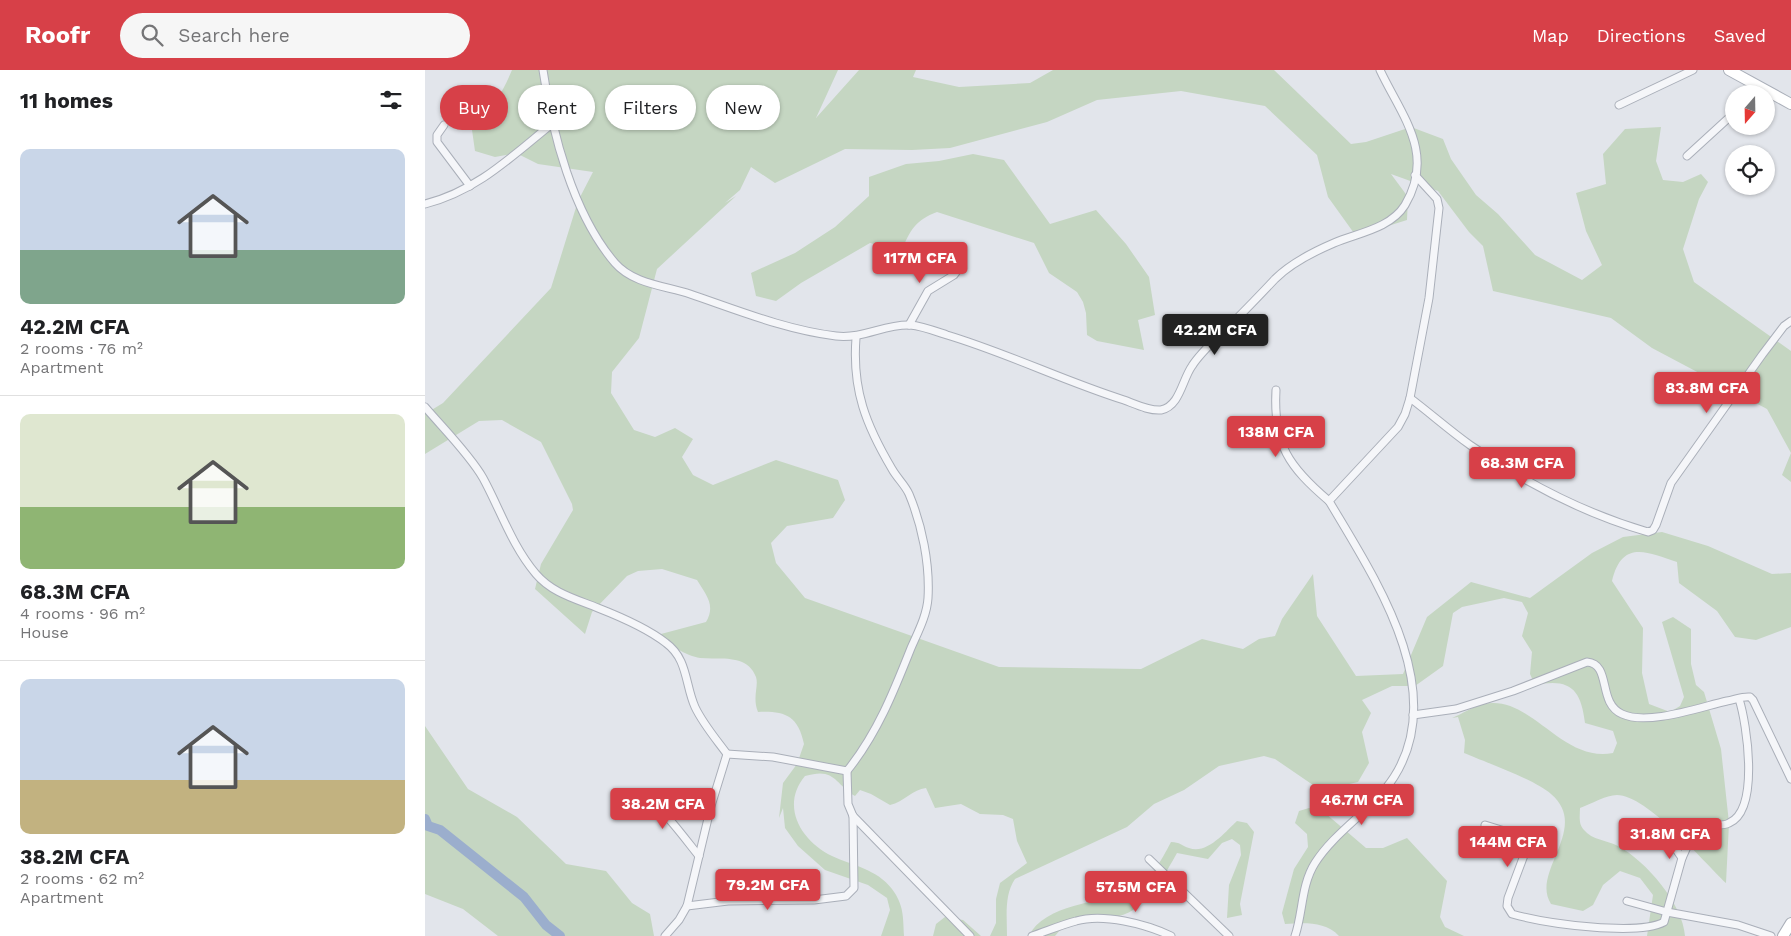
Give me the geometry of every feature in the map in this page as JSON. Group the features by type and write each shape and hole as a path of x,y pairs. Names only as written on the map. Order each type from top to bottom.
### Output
{"street":[{"path":"543,70 546,85"},
{"path":"555,130 579,201 616,265 640,280 810,332 856,338 891,327 909,325 976,344 1119,399 1153,410 1164,409 1173,405 1193,363 1279,275 1313,253 1337,241 1362,234 1390,219 1404,206 1415,175 1418,153 1411,127 1380,70"},
{"path":"1619,105 1693,70"},
{"path":"1729,70 1749,85"},
{"path":"1775,98 1791,104"},
{"path":"1687,156 1725,121"},
{"path":"440,130 437,135 437,142 470,186"},
{"path":"425,204 441,200 484,179 544,130"},
{"path":"1329,501 1398,427 1410,398 1429,298 1439,208 1437,199 1415,175"},
{"path":"909,325 929,291 954,275 957,271 957,267 949,252"},
{"path":"1410,398 1469,444 1515,473 1577,505 1648,532 1653,530 1656,525 1671,483 1762,355 1784,326 1791,321"},
{"path":"687,906 728,901 814,900 846,896 853,888 853,816 849,804 847,771 875,733 897,685 922,621 928,591 926,554 915,511 908,492 892,470 864,416 858,397 854,364 856,338"},
{"path":"1276,390 1275,415 1290,462 1329,501 1397,626 1412,676 1413,715 1408,745 1395,776 1382,794 1354,819 1314,865 1304,894 1295,936"},
{"path":"425,407 482,476 496,509 536,574 553,588 569,597 599,608 667,643 679,657 688,678 695,706 707,728 727,754 773,757 847,771"},
{"path":"1413,715 1456,710 1513,692 1587,662 1594,662 1600,667 1610,705 1621,714 1635,717 1666,716 1750,697 1791,779"},
{"path":"1485,824 1522,836 1529,842 1508,898 1507,906 1512,914 1591,935 1647,935 1659,929 1664,922 1683,858 1696,830 1702,825 1729,823 1740,814 1748,789 1748,747 1745,719 1739,699"},
{"path":"665,936 679,920 687,906 711,806 727,754"},
{"path":"625,804 640,798 649,800 699,856"},
{"path":"853,816 971,936"},
{"path":"1630,825 1656,829 1663,834 1683,858"},
{"path":"1149,859 1229,936"},
{"path":"1627,902 1667,912 1738,925 1771,936"},
{"path":"1032,936 1078,920 1094,918 1142,925 1171,936"},
{"path":"1783,936 1791,923"}],"green space":[{"path":"512,70 838,70 816,118 859,70 916,70 913,77 959,87 1030,83 1053,70 1274,70 1351,144 1366,142 1411,127 1443,139 1451,159 1476,195 1498,214 1535,255 1582,280 1602,265 1586,231 1576,193 1606,184 1603,154 1625,129 1661,127 1656,161 1663,180 1683,182 1701,174 1708,182 1699,199 1683,249 1694,282 1791,351 1791,453 1767,409 1652,348 1611,318 1493,291 1483,246 1469,232 1438,191 1391,174 1408,197 1407,220 1356,236 1328,197 1317,155 1265,106 1181,91 1097,100 1047,122 950,148 912,150 845,149 775,183 751,167 740,190 725,203 736,196 657,269 639,338 612,372 611,393 634,430 655,437 675,428 693,439 682,457 693,475 713,485 776,460 838,480 845,500 833,518 787,526 771,543 776,563 805,598 999,667 1141,669 1202,639 1243,649 1259,639 1275,636 1282,619 1313,574 1317,616 1356,676 1403,674 1427,617 1471,582 1530,598 1592,553 1623,537 1662,532 1708,546 1772,574 1791,573 1791,627 1756,640 1735,637 1717,611 1679,583 1677,562 1646,553 1637,552 1629,554 1622,559 1616,568 1612,581 1643,628 1642,673 1649,704 1670,712 1680,706 1684,697 1662,622 1673,617 1691,629 1691,664 1696,685 1704,692 1721,749 1729,823 1726,883 1659,817 1629,798 1613,795 1580,808 1582,828 1591,836 1614,844 1629,853 1651,873 1670,897 1678,911 1685,936 1647,936 1653,895 1640,878 1620,871 1603,885 1593,905 1583,911 1551,904 1547,891 1548,878 1563,835 1565,821 1562,807 1551,794 1534,783 1464,753 1465,740 1458,717 1452,718 1480,705 1501,704 1517,709 1578,748 1594,753 1613,753 1617,743 1613,731 1585,723 1577,694 1572,689 1557,683 1535,685 1530,674 1532,652 1522,636 1528,613 1522,602 1504,598 1462,607 1453,613 1443,666 1415,686 1392,686 1362,700 1371,713 1362,732 1369,763 1358,782 1336,787 1313,785 1275,759 1264,756 1219,766 1184,790 1154,804 1127,827 1015,879 1011,885 1008,899 1007,936 990,936 996,923 996,899 1000,883 1027,863 1017,841 1013,819 1003,815 980,814 961,804 935,808 926,788 890,805 860,790 855,796 828,775 815,774 805,776 798,787 794,799 794,811 797,822 803,832 811,841 832,856 872,872 886,882 899,900 904,936 881,936 890,910 887,898 868,885 825,870 798,846 785,828 783,808 779,818 783,783 797,764 804,744 794,721 775,712 758,712 756,707 756,677 752,669 746,664 732,659 700,658 689,655 673,646 661,634 706,622 710,610 709,600 697,580 662,569 638,571 627,576 592,612 585,634 535,589 541,564 573,510 572,504 541,442 502,420 479,421 425,454 425,414 443,403 551,288 578,201 593,172 538,164 516,153 495,157 475,151 472,130 508,130 508,85 505,85"},
{"path":"973,154 1004,160 1050,224 1096,210 1126,244 1149,277 1155,315 1138,320 1144,350 1097,341 1087,335 1086,313 1083,302 1077,292 1049,273 1034,243 937,212 924,218 915,226 902,250 870,243 801,283 776,301 756,296 751,273 795,253 835,227 869,196 869,177 906,164 939,161"},
{"path":"1791,453 1791,482 1782,475"},
{"path":"425,726 468,789 517,817 566,864 606,871 632,903 650,914 654,936 498,936 463,909 425,894"},
{"path":"1309,808 1325,813 1366,848 1383,848 1407,838 1447,881 1440,917 1445,927 1464,936 1339,936 1321,925 1307,923 1285,924 1282,913 1294,869 1308,847 1307,834 1295,823 1299,811"},
{"path":"1237,821 1247,823 1254,832 1240,904 1242,915 1227,918 1229,885 1241,855 1240,845 1232,839 1222,843 1208,859 1177,853 1163,877 1147,898 1133,910 1123,915 1081,921 1063,928 1055,936 1029,936 1036,925 1060,911 1117,895 1136,887 1149,877 1171,842 1179,843 1189,848 1203,848 1216,841"},
{"path":"945,917 963,920 981,936 933,936 936,924"}],"waterway":[{"path":"425,819 428,826 440,830 524,897 546,925 560,936"}]}
